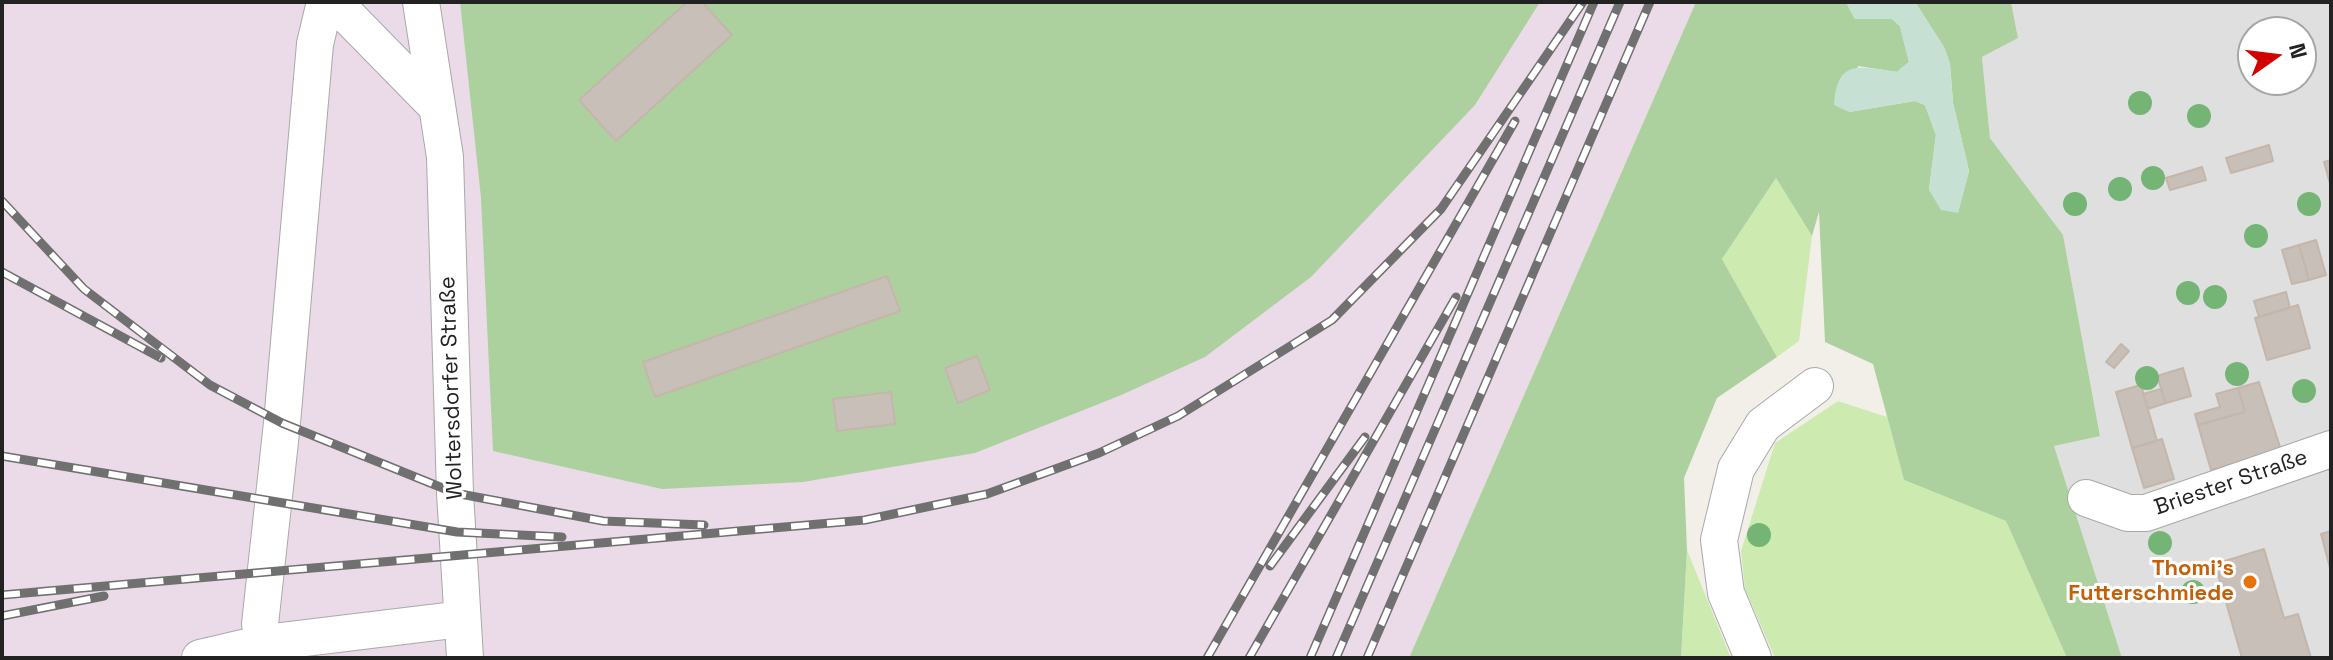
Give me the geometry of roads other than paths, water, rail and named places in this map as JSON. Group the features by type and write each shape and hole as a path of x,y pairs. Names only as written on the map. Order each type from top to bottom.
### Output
{"street":[{"path":"264,643 260,624 282,423 314,57 325,2"},
{"path":"334,2 437,107"},
{"name":"Woltersdorfer Straße","path":"421,2 445,157 465,658"},
{"path":"1753,658 1726,593 1719,540 1736,469 1763,425 1815,386"},
{"name":"Briester Straße","path":"2086,498 2128,513 2146,513 2331,449"},
{"path":"200,658 264,643 462,619"}],"railway":[{"path":"2,595 865,520 987,494 1099,453 1178,416 1332,320 1441,209 1583,2"},
{"path":"1310,658 1594,2"},
{"path":"1336,658 1620,2"},
{"path":"1367,658 1650,2"},
{"path":"1207,658 1515,121"},
{"path":"2,201 84,289 210,385 282,423 455,493 603,521 704,525"},
{"path":"2,272 161,358"},
{"path":"1249,658 1456,297"},
{"path":"1270,566 1365,437"},
{"path":"2,456 457,532 562,537"},
{"path":"2,616 104,596"}],"place":[{"name":"Thomi's Futterschmiede","path":"2250,582"}]}
